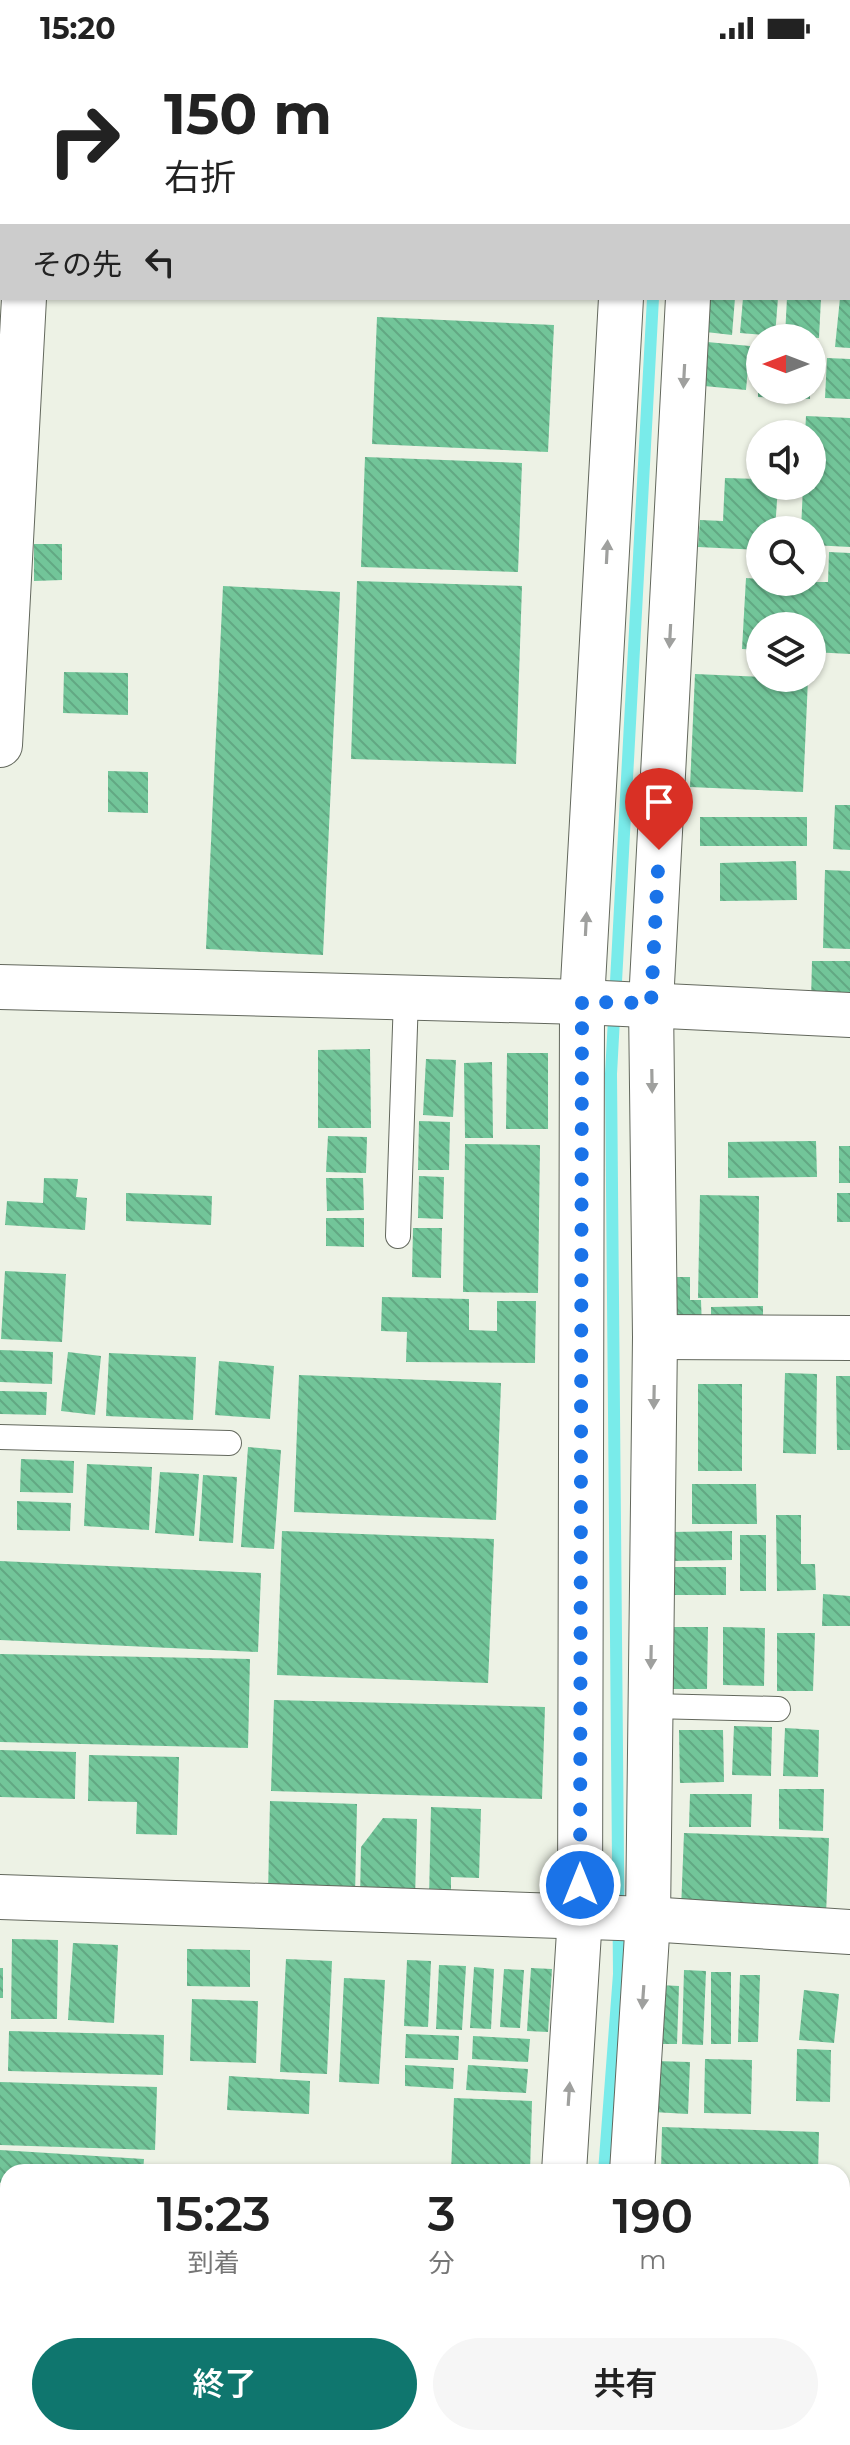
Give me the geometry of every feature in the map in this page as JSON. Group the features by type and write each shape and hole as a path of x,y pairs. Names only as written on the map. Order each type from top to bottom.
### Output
{"street":[{"path":"0,745 24,300"},
{"path":"565,2164 586,1916 615,1002 621,300"},
{"path":"632,2164 646,1919 655,1337 615,1002 688,300"},
{"path":"0,987 615,1002 850,1015"},
{"path":"655,1337 850,1338"},
{"path":"0,1897 586,1916 850,1932"}],"lane":[{"path":"398,1236 406,997"},
{"path":"0,1437 229,1443"},
{"path":"651,1706 778,1709"}],"building":[{"path":"709,300 735,300 732,335 706,332"},
{"path":"743,300 778,300 776,324 746,324 746,334 740,333"},
{"path":"787,300 821,300 820,324 786,324"},
{"path":"840,300 850,300 850,348 835,347"},
{"path":"377,317 554,325 548,452 372,444"},
{"path":"707,342 746,346 746,390 704,386"},
{"path":"827,358 850,359 850,399 826,398"},
{"path":"806,416 850,418 850,547 826,546 826,516 802,516 802,500 826,500 826,420 806,420"},
{"path":"365,457 522,463 518,572 361,567"},
{"path":"725,478 746,479 746,500 777,500 776,516 746,516 746,549 698,547 700,520 723,521"},
{"path":"34,544 62,544 62,580 34,581"},
{"path":"829,552 850,553 850,654 826,653 826,612 746,612 746,649 742,649 746,578 746,596 826,596"},
{"path":"357,581 522,586 516,764 351,759"},
{"path":"223,586 340,592 323,955 206,949"},
{"path":"64,672 128,673 128,715 63,713"},
{"path":"695,674 746,676 746,692 807,692 803,792 690,787"},
{"path":"108,771 148,772 148,813 108,812"},
{"path":"835,805 850,805 850,850 833,849"},
{"path":"700,817 807,817 807,846 700,846"},
{"path":"796,861 797,900 720,901 720,863"},
{"path":"825,870 850,871 850,949 823,948"},
{"path":"812,961 850,961 850,1002 811,1001"},
{"path":"370,1049 371,1128 318,1128 318,1050"},
{"path":"507,1053 548,1053 548,1129 506,1129"},
{"path":"426,1059 456,1060 453,1117 423,1115"},
{"path":"492,1062 493,1138 465,1138 464,1063"},
{"path":"419,1121 450,1122 449,1170 418,1170"},
{"path":"328,1136 367,1137 366,1173 326,1172"},
{"path":"816,1141 817,1177 728,1178 728,1142"},
{"path":"465,1144 540,1145 538,1293 463,1292"},
{"path":"839,1146 850,1146 850,1183 839,1183"},
{"path":"419,1176 444,1177 443,1219 418,1218"},
{"path":"44,1178 78,1179 76,1197 87,1198 85,1230 5,1225 7,1201 43,1203"},
{"path":"326,1178 363,1178 364,1210 327,1211"},
{"path":"126,1193 212,1196 211,1225 126,1221"},
{"path":"837,1193 850,1193 850,1222 837,1222"},
{"path":"700,1195 759,1196 758,1298 698,1298"},
{"path":"326,1218 364,1218 364,1247 326,1246"},
{"path":"413,1228 442,1228 441,1278 412,1277"},
{"path":"5,1271 66,1274 62,1342 1,1339"},
{"path":"665,1277 690,1277 690,1300 701,1300 702,1329 666,1329"},
{"path":"382,1297 469,1299 469,1330 497,1331 497,1301 536,1301 535,1363 406,1362 407,1332 381,1331"},
{"path":"763,1306 763,1329 711,1330 711,1307"},
{"path":"0,1350 53,1352 52,1384 0,1382"},
{"path":"68,1352 101,1356 95,1415 61,1411"},
{"path":"109,1353 196,1357 193,1420 106,1416"},
{"path":"219,1361 274,1366 270,1419 215,1415"},
{"path":"785,1373 817,1374 816,1454 783,1453"},
{"path":"299,1375 501,1383 496,1520 294,1512"},
{"path":"836,1376 850,1376 850,1450 837,1450"},
{"path":"698,1384 742,1384 742,1471 698,1471"},
{"path":"0,1391 47,1392 46,1415 0,1414"},
{"path":"248,1447 281,1450 274,1549 241,1547"},
{"path":"21,1459 74,1461 73,1493 20,1492"},
{"path":"87,1464 152,1467 149,1530 84,1526"},
{"path":"160,1472 199,1474 194,1536 155,1533"},
{"path":"203,1475 237,1477 233,1543 199,1541"},
{"path":"692,1484 756,1484 757,1524 692,1524"},
{"path":"17,1501 71,1503 70,1531 17,1530"},
{"path":"776,1515 801,1515 801,1564 815,1564 816,1590 777,1591"},
{"path":"282,1531 494,1539 488,1683 277,1675"},
{"path":"732,1531 732,1560 672,1561 672,1532"},
{"path":"740,1535 766,1535 766,1591 740,1591"},
{"path":"0,1561 261,1573 258,1652 0,1640"},
{"path":"672,1567 726,1567 726,1595 672,1595"},
{"path":"823,1594 850,1596 850,1626 822,1626"},
{"path":"670,1627 708,1627 707,1689 669,1689"},
{"path":"723,1627 765,1628 764,1686 723,1685"},
{"path":"777,1633 815,1633 813,1691 777,1691"},
{"path":"0,1654 250,1659 248,1748 0,1742"},
{"path":"274,1700 545,1707 542,1799 271,1791"},
{"path":"734,1726 772,1727 771,1776 732,1775"},
{"path":"785,1728 819,1730 818,1777 783,1776"},
{"path":"679,1730 723,1730 724,1782 680,1783"},
{"path":"0,1750 76,1752 75,1799 0,1797"},
{"path":"89,1755 179,1757 177,1835 136,1834 137,1802 88,1801"},
{"path":"779,1789 824,1789 823,1831 779,1829"},
{"path":"690,1794 752,1794 751,1827 689,1827"},
{"path":"270,1801 357,1804 355,1896 268,1894"},
{"path":"431,1807 481,1809 479,1878 451,1877 451,1900 429,1899"},
{"path":"383,1818 417,1819 415,1900 360,1899 361,1847"},
{"path":"684,1833 829,1838 826,1915 681,1910"},
{"path":"12,1939 58,1940 57,2019 11,2019"},
{"path":"73,1943 118,1945 114,2023 68,2020"},
{"path":"187,1949 250,1950 250,1987 187,1986"},
{"path":"286,1959 332,1961 327,2074 280,2072"},
{"path":"407,1960 431,1961 428,2027 404,2026"},
{"path":"439,1965 466,1966 462,2030 436,2029"},
{"path":"474,1967 494,1969 491,2029 470,2028"},
{"path":"0,1968 3,1968 3,1998 0,1998"},
{"path":"531,1968 552,1969 548,2032 527,2031"},
{"path":"504,1969 524,1970 520,2028 500,2027"},
{"path":"684,1970 706,1971 703,2045 682,2044"},
{"path":"711,1972 731,1972 731,2044 711,2044"},
{"path":"740,1975 760,1975 758,2042 738,2042"},
{"path":"344,1978 385,1980 379,2084 339,2082"},
{"path":"659,1985 679,1986 677,2044 657,2044"},
{"path":"804,1990 839,1994 834,2043 799,2040"},
{"path":"192,1999 258,2001 256,2063 190,2061"},
{"path":"9,2031 164,2035 163,2075 8,2071"},
{"path":"406,2034 459,2036 458,2060 405,2058"},
{"path":"473,2036 530,2039 528,2062 472,2059"},
{"path":"797,2049 831,2050 830,2102 796,2101"},
{"path":"705,2059 752,2060 751,2114 704,2113"},
{"path":"655,2061 690,2062 688,2114 653,2112"},
{"path":"405,2065 454,2068 453,2089 405,2086"},
{"path":"468,2065 528,2069 526,2093 466,2090"},
{"path":"229,2076 310,2081 309,2114 227,2110"},
{"path":"0,2082 157,2087 155,2150 0,2145"},
{"path":"454,2098 532,2101 530,2164 451,2164"},
{"path":"662,2127 819,2132 818,2164 661,2164"},
{"path":"0,2150 144,2159 144,2164 0,2164"}],"waterway":[{"path":"605,2164 619,1974 611,1074 653,300"}],"route":[{"path":"580,1885 582,1002 651,1003 659,850"}]}
